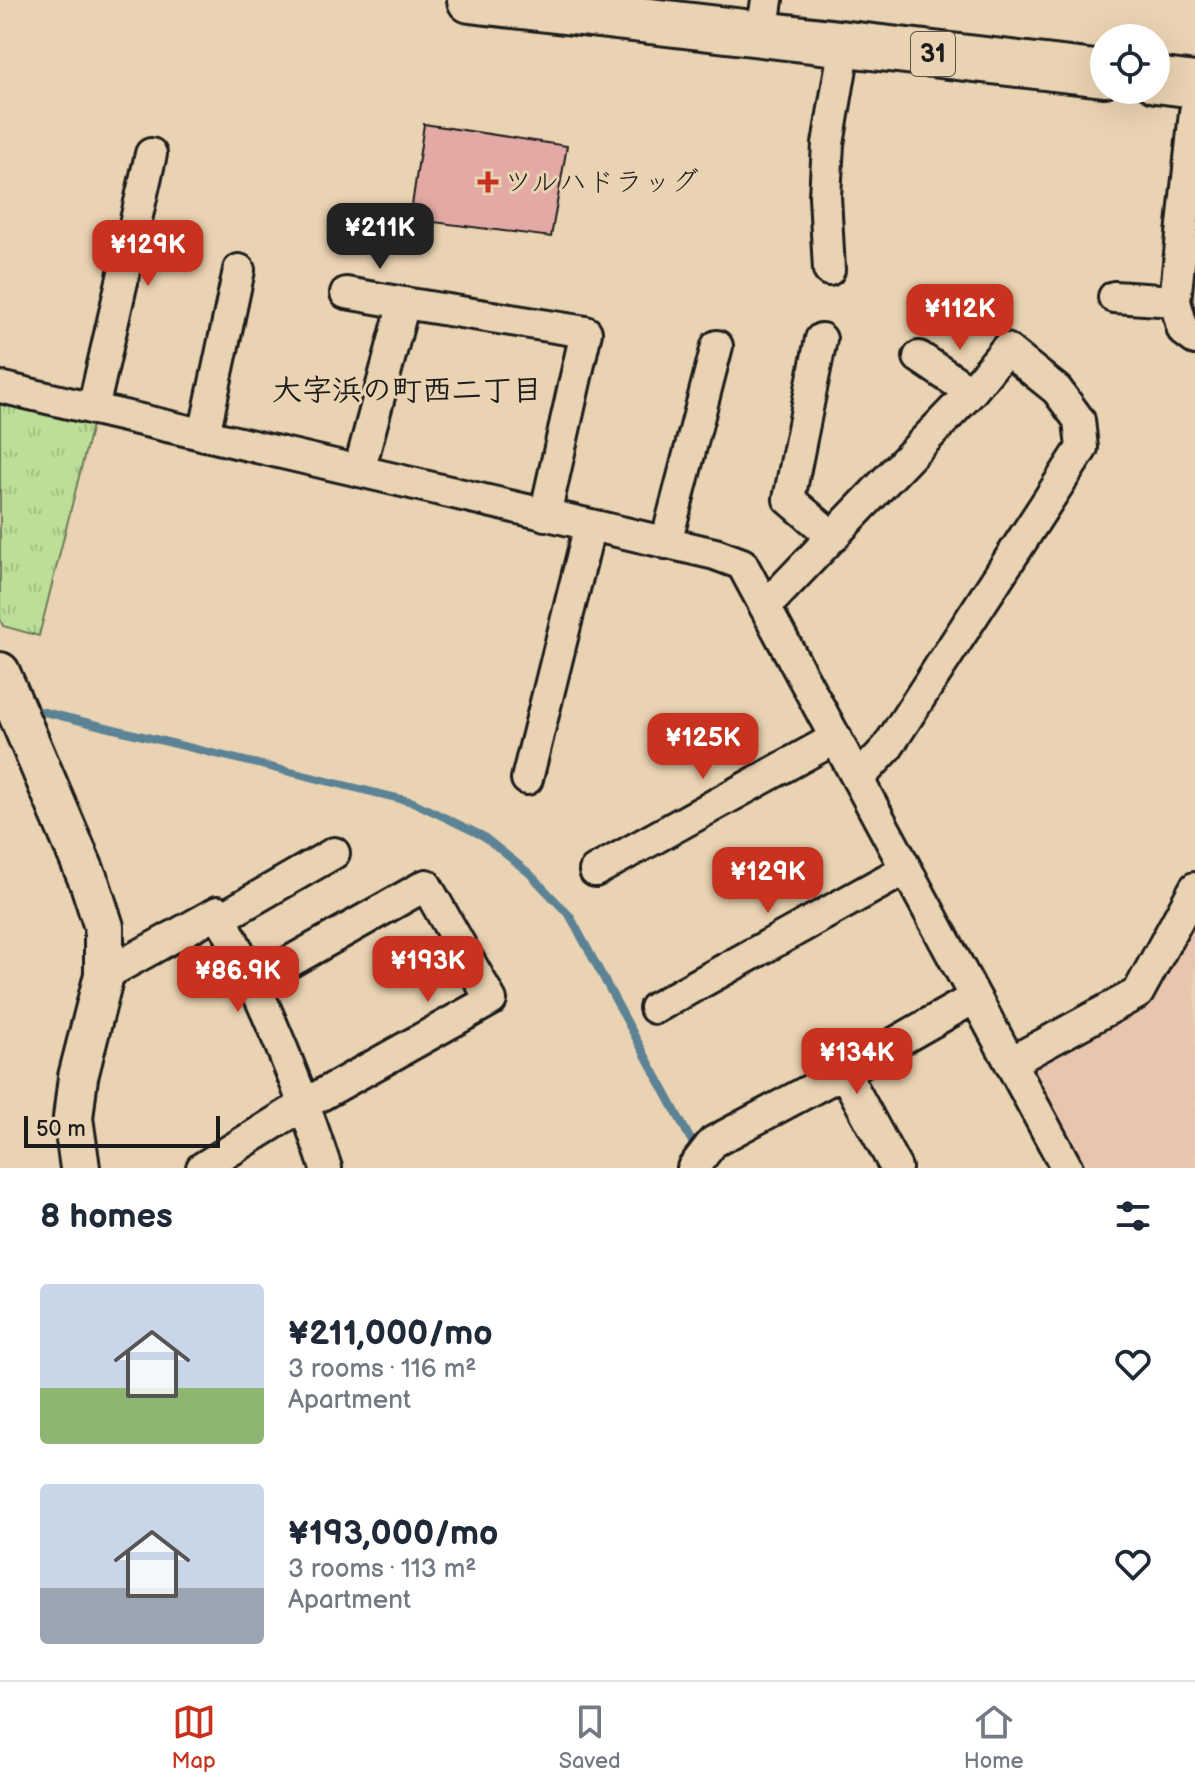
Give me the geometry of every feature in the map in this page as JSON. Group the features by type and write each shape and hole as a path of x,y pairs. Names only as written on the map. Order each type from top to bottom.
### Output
{"main road":[{"name":"31","path":"470,0 765,17 845,44 1090,72"},
{"path":"1170,82 1195,85"}],"street":[{"path":"829,270 825,196 828,144 845,44"},
{"path":"1195,112 1175,301 1183,330 1195,339"},
{"path":"93,409 151,154"},
{"path":"204,435 239,270"},
{"path":"346,293 586,332 545,515"},
{"path":"1114,297 1175,301"},
{"path":"359,471 404,303"},
{"path":"821,339 789,499 833,537"},
{"path":"666,543 717,346"},
{"path":"765,607 971,392 1006,349 1057,390 1079,420 1082,448 887,748 858,779"},
{"path":"919,357 971,392"},
{"path":"0,387 715,554 742,564 1067,1168"},
{"path":"527,779 590,525"},
{"path":"8,691 90,884 104,927 104,975 78,1077 71,1164"},
{"path":"595,871 836,738"},
{"path":"221,918 334,853"},
{"path":"655,1008 906,869"},
{"path":"202,1168 305,1104 491,1000 426,885 254,982"},
{"path":"1022,1056 1138,993 1195,888"},
{"path":"104,975 218,912 254,982 305,1104 326,1168"},
{"path":"706,1160 844,1072 974,998"},
{"path":"844,1072 896,1168"}],"shaded area":[{"path":"1195,916 1195,1168 1082,1168 1030,1070 1146,1004"}],"green space":[{"path":"0,403 92,425 39,636 3,626 0,619"}],"building":[{"name":"ツルハドラッグ","path":"424,124 567,146 551,237 410,219"}],"waterway":[{"path":"28,708 413,802 483,836 529,873 570,916 698,1153"}],"place":[{"name":"ツルハドラッグ","path":"488,182"}],"district":[{"name":"大字浜の町西二丁目","path":"407,391"}]}
